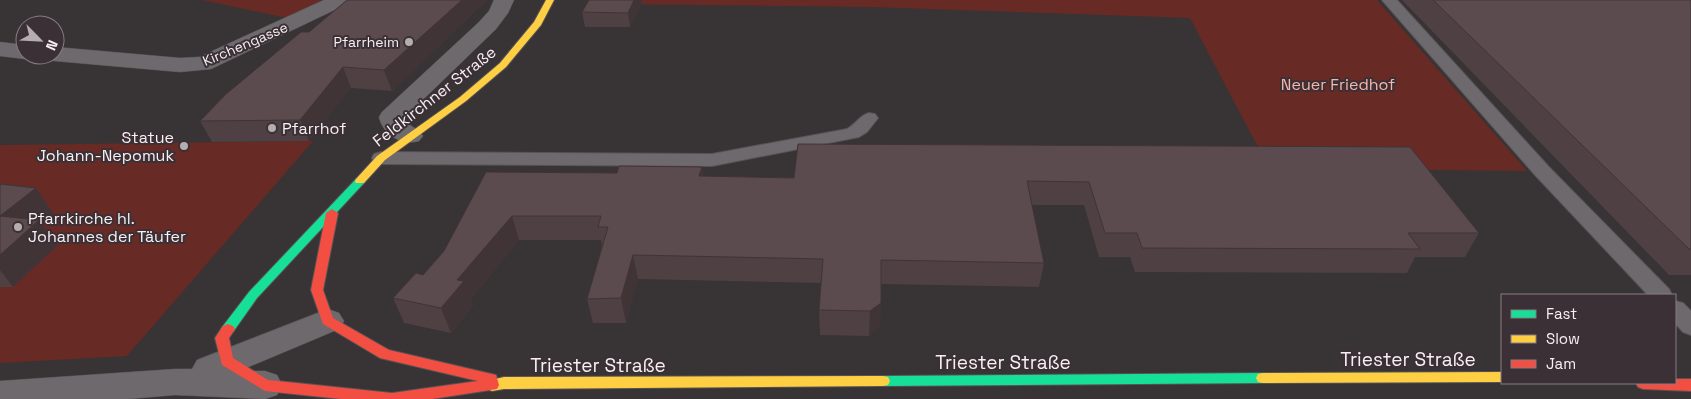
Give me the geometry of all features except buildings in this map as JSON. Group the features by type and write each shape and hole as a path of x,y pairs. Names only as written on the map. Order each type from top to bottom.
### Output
{"street":[{"name":"Kirchengasse","path":"65,55 180,65 203,64 340,0"},
{"path":"410,136 392,125 391,117 471,43 502,7 504,0"},
{"name":"Feldkirchner Straße","path":"227,361 222,338 253,295 332,213 381,158 463,99 503,65 538,23 550,0"},
{"path":"0,49 15,51"},
{"path":"332,213 317,290 328,320 386,354 504,383"},
{"path":"175,382 328,320"},
{"path":"227,361 265,385"},
{"name":"Triester Straße","path":"504,383 1501,377"},
{"path":"0,395 175,382 265,385 392,399 504,383"},
{"path":"1667,384 1691,385"}],"lane":[{"path":"1389,0 1542,171 1660,294"},
{"path":"381,158 712,160 853,132 861,128 868,118"},
{"path":"1676,310 1691,326"}],"green space":[{"path":"202,0 322,0 287,18"},
{"name":"Neuer Friedhof","path":"592,0 1377,0 1527,171 1269,168 1190,18 870,7 613,4"},
{"path":"313,141 127,356 0,363 0,145"}],"traffic: fast":[{"path":"228,329 253,295 360,181"},
{"path":"883,381 1263,378"}],"traffic: slow":[{"path":"360,181 381,158 463,99 503,65 538,23 550,0"},
{"path":"1263,378 1501,377"},
{"path":"492,385 504,383 883,381"}],"traffic: jam":[{"path":"332,213 317,290 328,321 385,354 491,379"},
{"path":"228,329 222,338 227,361 265,385 392,399 492,385"},
{"path":"1667,384 1691,385"}],"place":[{"name":"Pfarrheim","path":"409,42"},
{"name":"Pfarrhof","path":"272,128"},
{"name":"Statue Johann-Nepomuk","path":"184,146"},
{"name":"Pfarrkirche hl. Johannes der Täufer","path":"18,227"}]}
